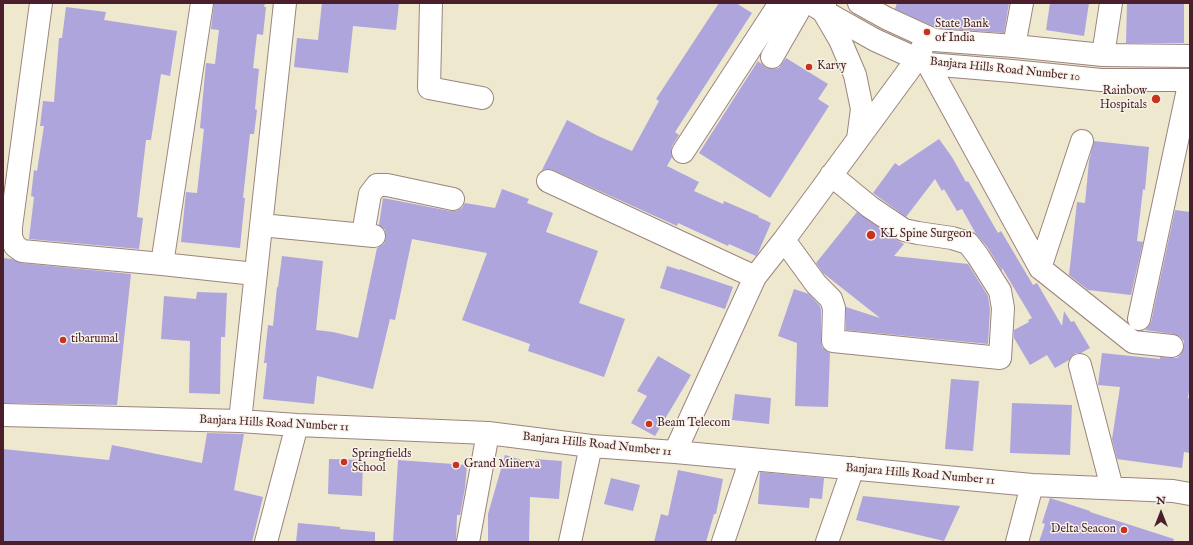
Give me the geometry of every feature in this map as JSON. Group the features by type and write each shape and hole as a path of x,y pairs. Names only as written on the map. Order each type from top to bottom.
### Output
{"street":[{"path":"40,3 11,227 11,237 15,246 22,251 255,274"},
{"path":"162,264 202,3"},
{"path":"240,421 285,3"},
{"path":"431,3 429,88 482,98"},
{"path":"683,152 780,3"},
{"name":"Banjara Hills Road Number 10","path":"859,3 886,18 934,40 1103,55 1190,56"},
{"path":"1014,46 1022,3"},
{"path":"1103,55 1111,3"},
{"path":"772,57 816,5 840,40 856,75 862,109 858,139"},
{"name":"Banjara Hills Road Number 10","path":"816,5 875,40 923,62 1101,80 1190,80"},
{"path":"675,452 755,277 858,139 923,62 927,37"},
{"path":"923,62 1040,268 1133,342 1172,346"},
{"path":"1139,319 1187,112 1190,80"},
{"path":"1040,268 1082,141"},
{"path":"784,240 816,284 831,298 834,308 832,341 1000,358 1003,308 1000,291 968,243 952,238 904,230 870,208 831,175"},
{"path":"548,181 755,277"},
{"path":"261,225 368,235 370,194 377,185 387,185 453,200"},
{"path":"1080,365 1112,488"},
{"name":"Banjara Hills Road Number 11","path":"3,415 240,421 297,425 488,433 592,446 675,452 1032,485 1173,491 1190,494"},
{"path":"266,542 297,425"},
{"path":"468,542 488,433"},
{"path":"570,542 592,446"},
{"path":"723,542 751,459"},
{"path":"827,542 853,468"},
{"path":"1017,542 1032,485"}],"building":[{"path":"214,3 265,3 264,7 266,7 263,35 257,34 253,68 259,69 255,109 257,110 254,134 250,134 243,198 245,198 240,248 181,242 186,192 197,193 204,129 200,128 206,63 215,64 219,30 211,29"},
{"path":"322,3 399,3 396,30 353,26 348,73 294,67 297,38 318,40"},
{"path":"719,3 736,3 752,13 675,132 679,135 672,146 672,157 667,166 699,182 694,191 723,204 724,201 759,216 758,217 771,223 756,256 729,244 728,246 678,223 677,226 553,170 542,170 567,120 632,151 659,101 656,99"},
{"path":"897,3 1009,3 1004,33 937,28 895,9"},
{"path":"1050,3 1089,3 1084,36 1046,30"},
{"path":"1127,3 1184,3 1184,43 1126,43"},
{"path":"66,7 106,12 104,20 177,31 170,76 161,74 151,140 146,140 137,217 143,218 139,249 29,239 34,197 31,196 34,170 37,171 44,126 40,126 43,101 54,102 59,38 62,38"},
{"path":"786,58 828,84 818,99 829,106 770,198 699,153 758,61 766,68 772,69 779,68"},
{"path":"939,139 952,157 966,182 968,181 998,233 1001,231 1033,285 1037,283 1062,326 1064,311 1071,322 1074,321 1090,348 1081,353 1076,353 1069,360 1055,368 1047,355 1030,365 1014,338 1014,330 1029,322 1028,320 1032,318 1002,268 1002,271 988,248 976,234 962,209 957,211 944,189 942,191 935,179 906,217 873,193 895,163 899,166"},
{"path":"1094,141 1149,147 1145,190 1143,189 1137,241 1143,242 1131,295 1088,290 1069,275 1077,202 1085,203 1089,161"},
{"path":"502,189 529,199 527,203 553,213 546,232 598,251 579,303 625,319 604,377 528,351 530,344 462,320 487,253 412,239 395,320 390,319 373,389 317,376 314,404 263,399 267,363 264,363 268,325 273,326 282,256 323,261 316,330 333,332 358,338 377,248 384,244 386,238 385,230 379,225 383,198 456,211 462,208 465,203 495,208"},
{"path":"1175,210 1190,212 1190,384 1188,398 1190,399 1190,453 1184,452 1182,468 1117,459 1112,439 1120,387 1098,385 1102,353 1160,359 1160,357 1177,358 1182,353 1184,341 1179,336 1145,330 1151,322"},
{"path":"857,212 904,244 894,256 968,264 988,296 990,309 988,344 846,330 846,307 880,318 823,273 816,263"},
{"name":"tibarumal","path":"3,258 12,259 21,263 131,274 117,405 3,403"},
{"path":"667,266 733,287 725,309 660,288"},
{"path":"794,289 809,294 820,306 822,347 830,353 828,407 795,406 797,343 778,336"},
{"path":"197,292 227,293 225,337 221,337 220,394 189,393 190,341 161,339 164,296 196,299"},
{"path":"658,356 691,375 655,436 631,423 647,396 637,391"},
{"path":"951,379 979,381 973,451 945,449"},
{"path":"735,394 771,398 769,424 732,420"},
{"path":"1012,403 1072,405 1070,455 1010,453"},
{"path":"207,433 244,434 234,490 263,497 252,542 3,542 3,449 109,460 112,445 202,463"},
{"path":"505,455 535,464 535,459 562,461 559,499 530,497 529,542 488,542 488,514"},
{"path":"329,459 363,460 362,496 328,494"},
{"path":"398,460 467,465 465,488 460,515 457,515 456,542 393,542"},
{"path":"678,470 723,479 716,514 714,514 706,542 654,542 661,514 668,516"},
{"path":"760,472 824,478 822,499 810,498 809,508 758,504"},
{"path":"611,478 640,485 633,511 604,504"},
{"path":"863,496 960,506 944,541 856,520"},
{"path":"1050,498 1174,539 1173,542 1039,542 1045,524 1042,523"},
{"path":"298,523 375,532 375,542 296,542"}],"place":[{"name":"State Bank of India","path":"927,32"},
{"name":"Karvy","path":"809,67"},
{"name":"Rainbow Hospitals","path":"1156,99"},
{"name":"KL Spine Surgeon","path":"871,235"},
{"name":"tibarumal","path":"63,340"},
{"name":"Beam Telecom","path":"649,424"},
{"name":"Springfields School","path":"344,462"},
{"name":"Grand Minerva","path":"456,465"},
{"name":"Delta Seacon","path":"1124,530"}]}
